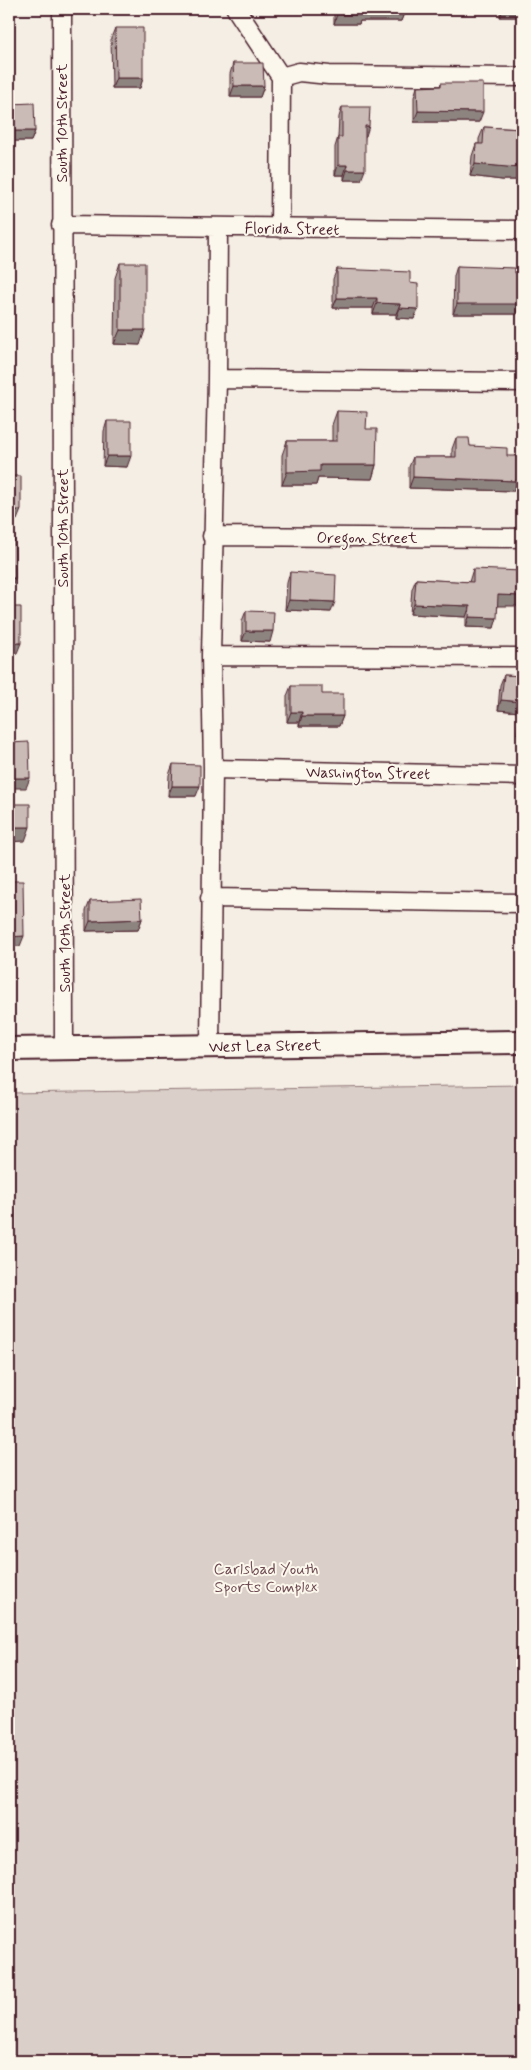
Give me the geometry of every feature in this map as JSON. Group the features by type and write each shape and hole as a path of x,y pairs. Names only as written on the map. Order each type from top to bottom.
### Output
{"main road":[{"name":"West Lea Street","path":"9,1049 522,1042"}],"street":[{"name":"South 10th Street","path":"62,9 64,1048"},
{"path":"236,9 282,77 280,228"},
{"path":"282,77 300,72 329,75 522,77"},
{"name":"Florida Street","path":"61,226 522,230"},
{"path":"210,1046 210,898 213,769 211,656 212,536 218,227"},
{"path":"216,378 522,382"},
{"name":"Oregon Street","path":"212,536 522,538"},
{"path":"211,656 522,658"},
{"name":"Washington Street","path":"213,769 522,776"},
{"path":"210,898 522,903"}],"green space":[{"name":"Carlsbad Youth Sports Complex","path":"522,1085 522,2061 9,2061 9,1093"}],"building":[{"path":"337,9 405,9 405,11 362,11 362,14 337,14"},
{"path":"115,28 143,28 143,78 116,78"},
{"path":"233,63 263,63 264,86 234,86"},
{"path":"441,83 483,83 483,112 418,111 417,87 441,86"},
{"path":"522,87 522,111 521,111"},
{"path":"34,103 35,131 10,131 10,104"},
{"path":"342,107 370,107 369,126 365,126 365,170 347,170 347,165 338,165 338,137 342,137"},
{"path":"484,127 522,129 522,168 475,164 476,144 483,144"},
{"path":"9,163 11,163 11,212 9,212"},
{"path":"120,263 145,263 145,330 120,330"},
{"path":"457,266 515,268 515,273 522,273 521,304 457,304"},
{"path":"337,269 410,272 410,283 418,284 418,309 400,308 400,304 377,303 377,298 337,298"},
{"path":"337,411 367,412 366,429 377,429 376,465 320,465 320,471 287,472 287,441 337,441"},
{"path":"107,421 131,421 131,456 107,456"},
{"path":"456,438 469,438 470,446 507,448 507,456 518,456 517,481 413,477 413,457 456,457"},
{"path":"9,476 21,476 21,510 14,510 15,578 9,578"},
{"path":"473,569 522,571 522,596 498,595 497,618 469,617 470,606 414,604 416,579 473,582"},
{"path":"290,572 336,575 335,602 289,600"},
{"path":"9,607 21,607 21,643 9,643"},
{"path":"246,611 274,612 273,631 246,631"},
{"path":"504,675 522,676 522,702 501,700"},
{"path":"291,686 322,686 322,694 343,694 343,716 302,716 302,712 291,712"},
{"path":"522,703 522,724 520,724"},
{"path":"29,742 30,778 9,778 9,743"},
{"path":"173,764 200,765 200,786 172,786"},
{"path":"9,804 30,804 30,827 9,827"},
{"path":"9,881 23,881 24,936 9,937"},
{"path":"141,899 142,919 90,921 90,901"}]}
